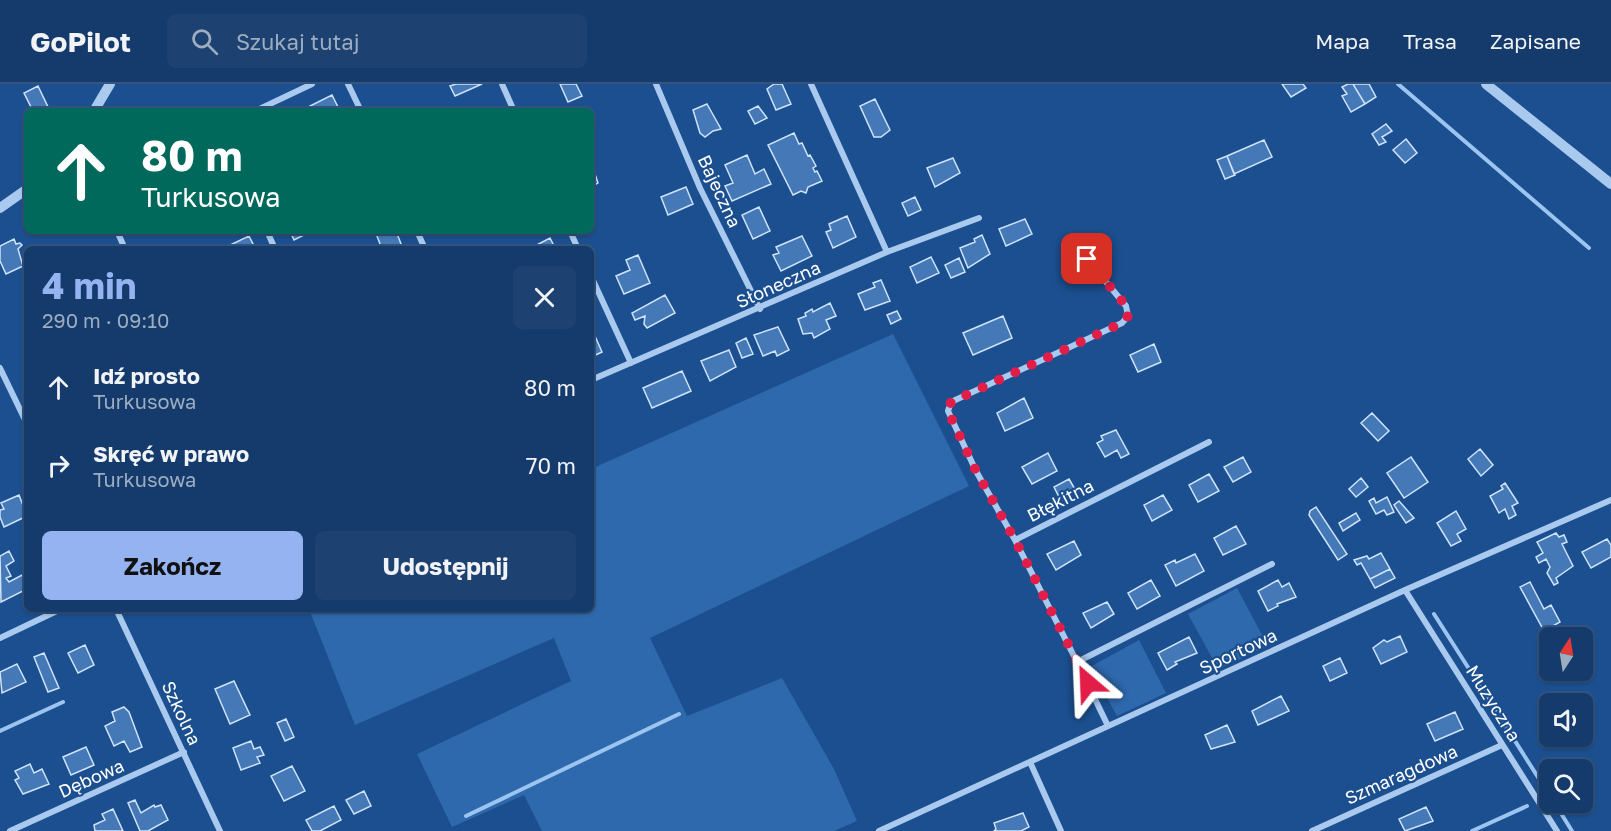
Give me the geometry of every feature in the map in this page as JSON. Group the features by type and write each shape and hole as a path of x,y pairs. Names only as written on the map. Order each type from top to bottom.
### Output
{"street":[{"path":"96,108 110,84"},
{"path":"261,108 312,84"},
{"path":"348,84 360,108"},
{"path":"502,84 513,108"},
{"name":"Bajeczna","path":"656,84 700,188 760,309"},
{"path":"811,84 887,252"},
{"path":"1486,84 1611,184"},
{"path":"0,208 24,191"},
{"name":"Słoneczna","path":"594,379 760,309 887,252 979,218"},
{"path":"1015,540 976,471 948,411 951,402 1122,323 1128,316 1126,306 1087,259"},
{"path":"594,283 631,363"},
{"path":"0,368 24,418"},
{"name":"Błękitna","path":"1108,726 1015,540 1209,442"},
{"name":"Sportowa","path":"879,831 1405,591 1611,500"},
{"path":"1077,662 1272,564"},
{"name":"Muzyczna","path":"1405,591 1557,831"},
{"path":"0,639 55,612"},
{"name":"Szkolna","path":"117,612 219,831"},
{"name":"Szmaragdowa","path":"1312,831 1502,745"},
{"name":"Dębowa","path":"10,831 184,752"},
{"path":"1030,762 1061,831"}],"shaded area":[{"path":"893,334 969,486 650,638 687,716 782,678 834,769 857,821 834,831 542,831 524,795 452,827 417,754 571,681 554,638 355,725 310,612 594,612 594,468"},
{"path":"1237,588 1268,646 1218,669 1188,614"},
{"path":"1139,640 1166,693 1117,716 1090,667"}],"building":[{"path":"482,84 455,96 450,86"},
{"path":"560,84 576,84 582,96 568,102"},
{"path":"774,84 782,84 791,104 776,110 767,89"},
{"path":"1282,84 1303,84 1306,88 1291,97"},
{"path":"1353,84 1365,104 1351,112 1342,96 1347,94 1342,87"},
{"path":"1353,84 1369,84 1376,97 1365,104"},
{"path":"38,86 49,108 32,108 24,93"},
{"path":"332,95 338,108 306,108"},
{"path":"875,99 890,130 881,137 874,137 860,106"},
{"path":"707,104 721,129 705,137 700,133 693,110"},
{"path":"758,106 767,118 755,124 748,111"},
{"path":"1386,124 1392,131 1382,137 1386,142 1379,145 1372,134"},
{"path":"794,133 799,144 802,143 808,156 810,155 816,166 813,168 822,181 808,187 806,193 801,191 793,195 768,145"},
{"path":"1406,139 1417,153 1405,163 1393,150"},
{"path":"1264,140 1272,157 1234,174 1227,156"},
{"path":"747,155 755,174 764,169 771,184 732,201 725,186 733,183 725,165"},
{"path":"1227,156 1235,175 1225,179 1217,160"},
{"path":"953,158 960,173 935,187 927,168"},
{"path":"594,171 598,183 594,185"},
{"path":"686,187 693,204 668,215 661,197"},
{"path":"915,197 921,210 908,216 902,203"},
{"path":"759,207 770,231 753,239 742,215"},
{"path":"847,216 856,237 833,248 826,232 831,230 829,224"},
{"path":"1025,219 1032,234 1006,246 999,229"},
{"path":"291,234 306,234 294,240"},
{"path":"376,234 397,234 402,246 381,246"},
{"path":"982,235 990,254 968,268 960,248 975,242 974,239"},
{"path":"249,236 254,246 230,246"},
{"path":"802,236 812,256 781,271 773,255 779,253 776,247"},
{"path":"550,238 554,246 535,246"},
{"path":"14,239 16,244 22,245 18,249 23,266 6,274 0,261 0,246"},
{"path":"638,255 650,283 624,294 616,276 630,270 626,260"},
{"path":"931,257 939,273 917,283 910,267"},
{"path":"959,258 965,272 951,278 945,265"},
{"path":"881,280 890,301 865,310 858,294 875,287 873,283"},
{"path":"665,295 675,313 647,328 644,324 645,316 635,320 632,313"},
{"path":"830,303 836,316 826,320 830,329 814,338 812,333 803,334 798,319 806,316 805,313 812,309 813,312"},
{"path":"897,311 901,319 891,324 887,315"},
{"path":"1003,316 1012,338 973,355 963,333"},
{"path":"778,327 789,350 777,356 775,351 763,356 754,335"},
{"path":"594,336 602,352 594,356"},
{"path":"746,338 753,354 742,358 736,343"},
{"path":"1154,344 1161,362 1138,372 1130,355"},
{"path":"729,350 736,367 710,381 701,361"},
{"path":"682,371 691,391 652,408 643,388"},
{"path":"1024,398 1033,418 1005,431 997,413"},
{"path":"1372,413 1389,431 1378,441 1361,423"},
{"path":"1116,430 1129,454 1121,458 1117,450 1105,457 1097,443 1103,440 1101,436"},
{"path":"1480,449 1493,465 1481,476 1468,459"},
{"path":"1048,453 1057,471 1032,484 1022,467"},
{"path":"1243,457 1251,472 1233,482 1224,467"},
{"path":"1411,457 1428,482 1404,498 1387,473"},
{"path":"1209,474 1219,491 1198,502 1189,485"},
{"path":"1361,478 1368,487 1356,497 1349,489"},
{"path":"1069,479 1076,491 1060,499 1054,487"},
{"path":"1505,483 1518,503 1512,506 1516,515 1509,519 1505,509 1499,513 1490,496 1503,489 1501,486"},
{"path":"19,495 24,508 24,517 4,527 0,517 0,510 4,509 1,503"},
{"path":"1163,495 1172,510 1152,521 1144,505"},
{"path":"1387,497 1394,512 1387,515 1384,510 1376,514 1369,501 1374,498 1376,503"},
{"path":"1399,501 1414,518 1406,523 1394,505"},
{"path":"1316,507 1347,554 1338,560 1309,515 1310,511"},
{"path":"1456,511 1466,529 1457,534 1461,541 1451,546 1437,523"},
{"path":"1356,513 1360,520 1343,531 1339,523"},
{"path":"1236,526 1246,544 1223,555 1214,538"},
{"path":"1556,533 1559,537 1564,535 1567,542 1562,544 1573,566 1556,578 1558,583 1554,585 1547,573 1550,567 1546,559 1539,563 1536,557 1543,553 1537,542"},
{"path":"1607,539 1611,545 1611,557 1591,568 1582,552"},
{"path":"1074,541 1081,555 1056,570 1047,554"},
{"path":"9,551 14,561 6,566 11,576 6,578 9,582 22,575 24,581 24,590 1,602 0,556"},
{"path":"1381,553 1390,569 1370,579 1361,563 1357,565 1354,560 1367,556 1369,559"},
{"path":"1195,554 1204,571 1176,586 1165,565 1175,560 1176,563"},
{"path":"1390,569 1395,578 1375,588 1370,579"},
{"path":"1151,580 1160,596 1137,609 1128,593"},
{"path":"1278,580 1282,587 1289,583 1296,597 1277,604 1278,606 1268,611 1258,591"},
{"path":"1530,582 1544,609 1551,605 1560,622 1551,627 1542,627 1520,587"},
{"path":"1107,602 1114,614 1091,628 1083,613"},
{"path":"1400,636 1407,652 1381,664 1373,648 1384,640 1387,642"},
{"path":"1189,637 1197,653 1175,662 1177,664 1167,670 1158,653"},
{"path":"85,645 94,665 78,673 68,653"},
{"path":"44,653 59,688 48,692 34,657"},
{"path":"1340,658 1347,673 1330,681 1323,666"},
{"path":"17,664 26,682 2,693 0,672"},
{"path":"234,681 250,715 230,724 215,689"},
{"path":"1281,696 1289,711 1258,725 1252,711"},
{"path":"124,707 129,712 142,747 130,752 124,741 114,746 105,726 115,721 112,712"},
{"path":"1455,712 1463,729 1435,741 1427,724"},
{"path":"286,719 294,737 285,741 277,723"},
{"path":"1227,725 1235,742 1211,749 1205,735"},
{"path":"251,741 254,749 260,747 264,755 257,757 260,763 241,770 233,748"},
{"path":"86,747 94,765 71,775 63,757"},
{"path":"30,764 34,773 42,769 49,784 23,794 15,780 19,778 15,771"},
{"path":"292,766 305,791 284,801 271,776"},
{"path":"364,791 371,806 354,814 346,800"},
{"path":"135,800 141,813 154,805 155,807 161,805 168,820 148,831 140,831 128,803"},
{"path":"334,806 341,820 320,831 312,831 306,820"},
{"path":"1426,807 1433,821 1405,831 1399,819"},
{"path":"113,809 123,831 95,831 94,825 105,820 102,814"},
{"path":"1023,813 1029,827 1021,831 994,831 996,829 994,823"}],"waterway":[{"path":"1398,84 1589,248"},
{"path":"1434,614 1539,779"},
{"path":"0,731 63,702"},
{"path":"466,816 679,714"},
{"path":"1472,831 1527,806"},
{"path":"1561,813 1572,831"}],"route":[{"path":"1087,259 1126,306 1128,316 1122,323 951,402 948,411 976,471 1015,540 1088,683"}]}
